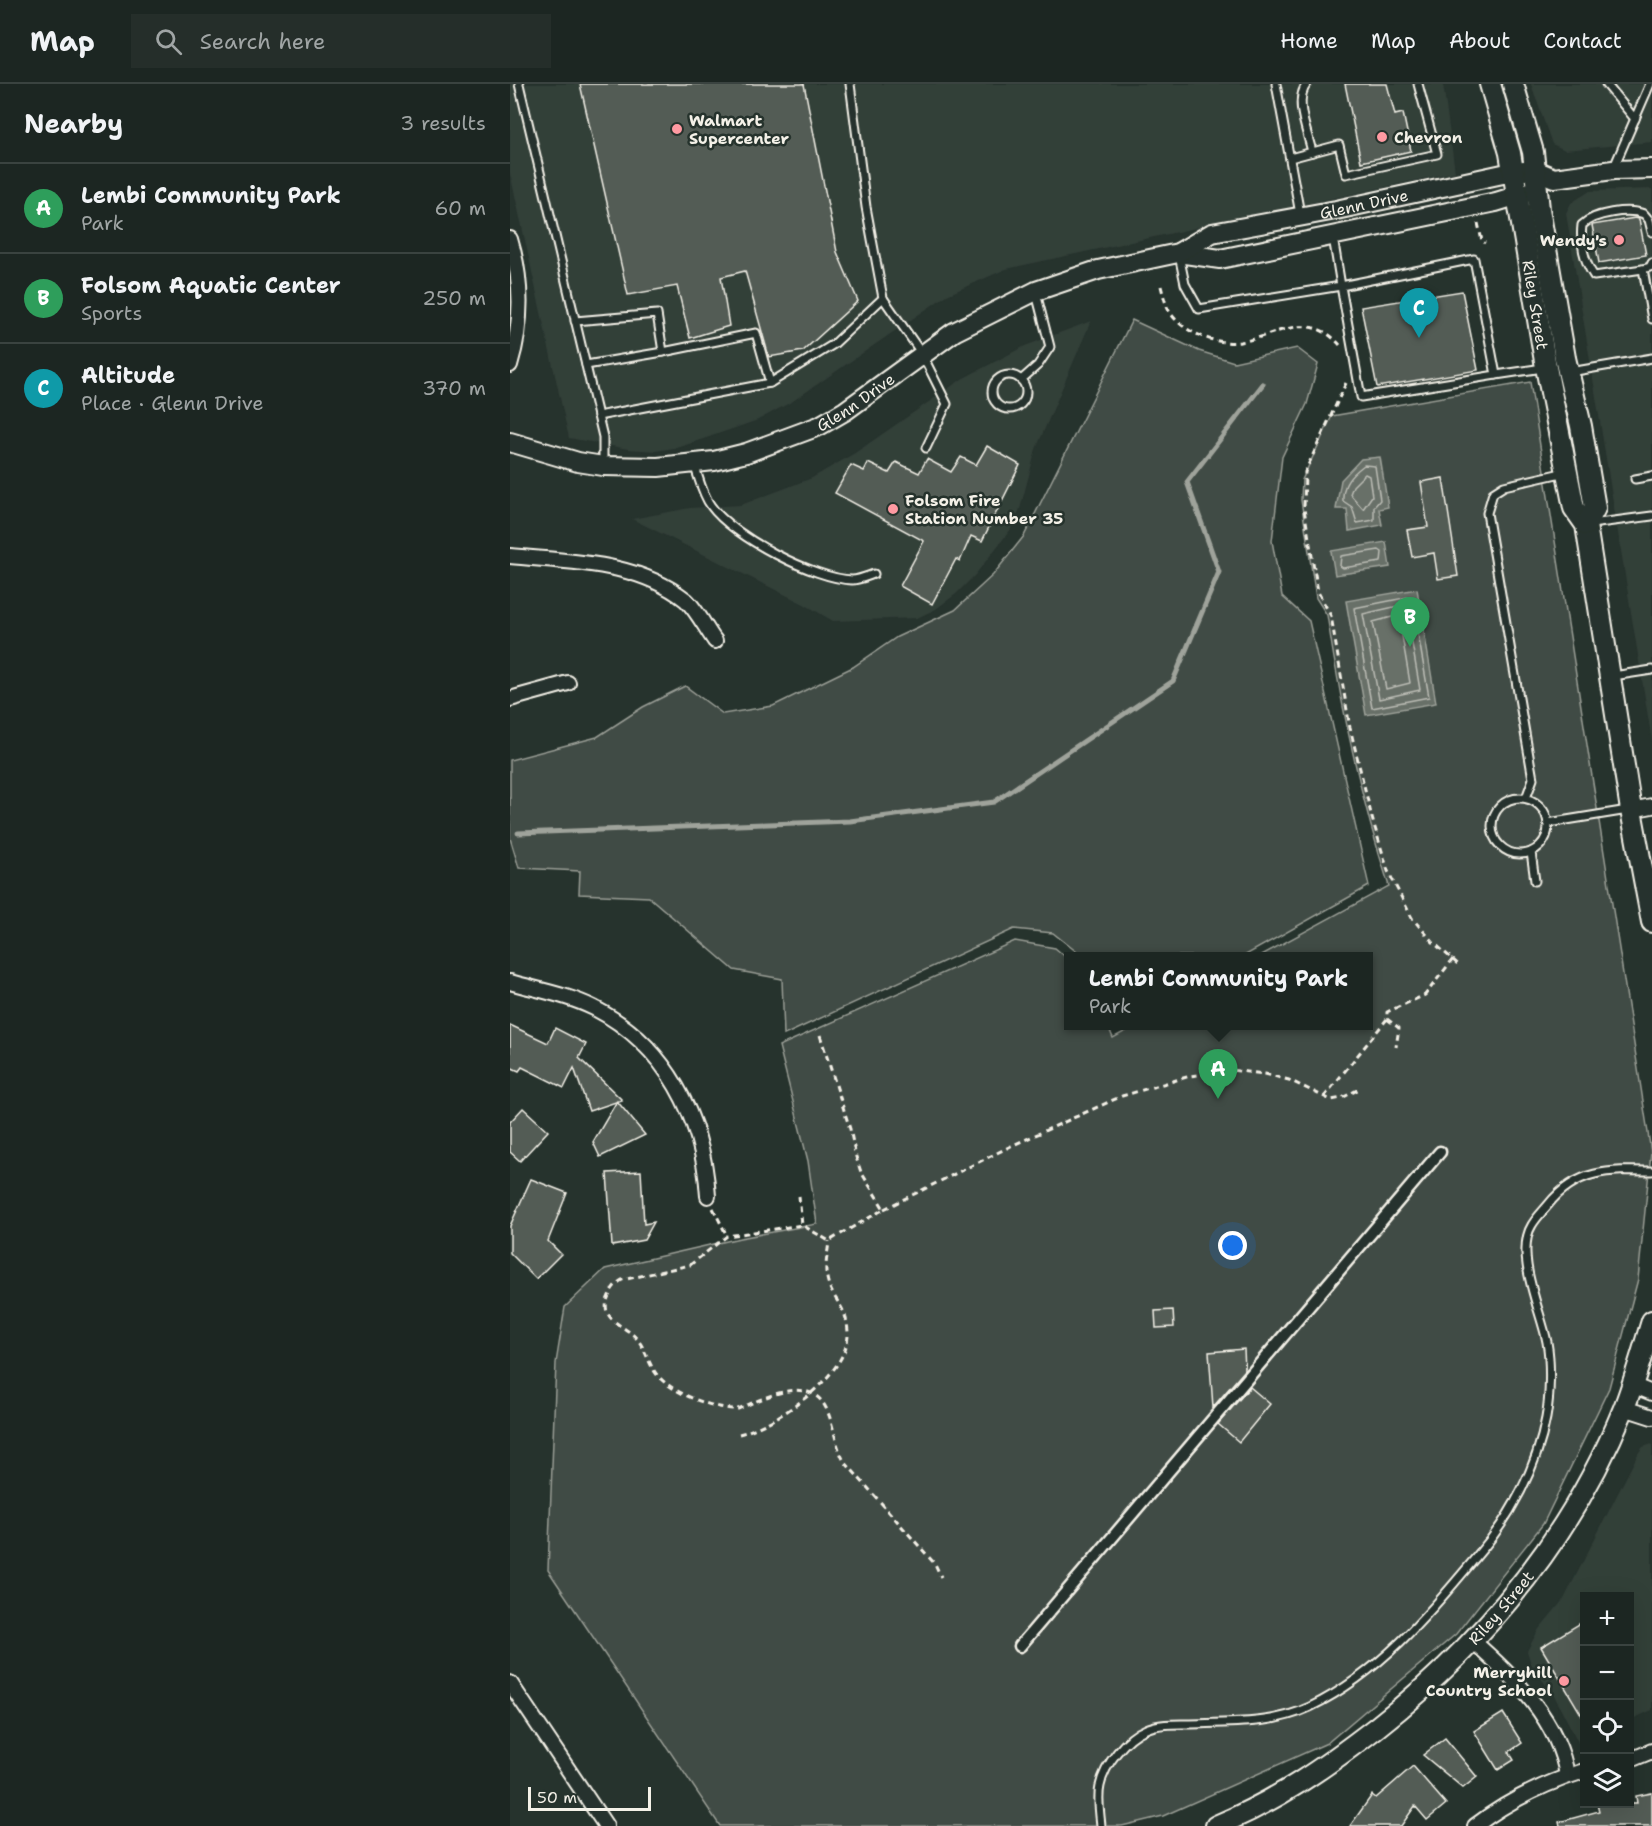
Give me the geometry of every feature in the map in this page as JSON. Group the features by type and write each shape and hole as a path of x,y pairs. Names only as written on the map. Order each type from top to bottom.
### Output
{"main road":[{"name":"Riley Street","path":"1490,84 1510,153 1515,196 1574,508 1586,525 1631,810 1652,921"},
{"name":"Riley Street","path":"1513,84 1533,152 1537,190 1568,373 1581,426 1595,508 1586,525"},
{"name":"Riley Street","path":"1216,1826 1298,1786 1400,1709 1474,1642 1530,1574 1593,1474 1624,1408 1652,1322"}],"street":[{"name":"Glenn Drive","path":"510,442 553,455 603,466 658,467 694,464 746,453 819,426 845,411 954,332 1035,291 1098,270 1178,253 1212,233 1301,217 1512,172 1535,170 1554,177 1613,170 1652,169"},
{"name":"Glenn Drive","path":"1178,253 1220,259 1333,237 1515,196 1537,190 1554,177"},
{"path":"1220,259 1240,240 1288,230 1298,225 1301,217"},
{"path":"510,240 518,269 521,294 520,321 510,365"},
{"path":"510,556 594,564 633,571 687,601 715,641"},
{"path":"510,699 568,683"},
{"path":"1631,810 1652,806"},
{"path":"510,982 567,997 594,1008 641,1041 661,1062 691,1112 706,1167 708,1196"},
{"path":"1020,1646 1440,1152"},
{"path":"1632,1385 1652,1393"},
{"path":"1624,1408 1652,1417"},
{"path":"1474,1642 1516,1682 1533,1703 1560,1750 1567,1776"},
{"path":"512,1688 606,1826"},
{"path":"1634,1758 1652,1751"},
{"path":"1474,1826 1513,1800 1580,1772"}],"lane":[{"path":"519,84 603,436 603,466"},
{"path":"850,84 866,207 883,298 922,354 947,404 926,448"},
{"path":"1276,84 1301,217"},
{"path":"1307,84 1301,95 1302,109 1312,152"},
{"path":"1290,158 1339,146 1346,174 1437,154 1418,84"},
{"path":"1606,84 1635,119"},
{"path":"1613,170 1650,84"},
{"path":"1652,232 1647,217 1630,211 1586,221 1581,233 1584,255 1594,276 1600,277 1643,269 1650,267 1652,263"},
{"path":"1333,237 1361,397 1546,367"},
{"path":"1178,253 1185,284 1199,309 1341,286 1474,259 1496,375"},
{"path":"1643,269 1652,319"},
{"path":"1022,380 1038,365 1050,347 1044,317 1035,291"},
{"path":"598,416 770,383 834,344 883,298"},
{"path":"575,321 657,314 663,352"},
{"path":"586,365 756,333 770,383"},
{"path":"1568,373 1652,358"},
{"path":"1007,375 1022,380 1026,395 1020,405 1009,409 998,404 993,394 997,380 1007,375"},
{"path":"694,464 702,490 712,508 743,535 814,573 854,581 874,574"},
{"path":"1526,798 1533,779 1487,513 1493,493 1504,486 1568,472"},
{"path":"1635,478 1652,476"},
{"path":"1586,525 1652,516"},
{"path":"1610,677 1652,670"},
{"path":"1526,798 1541,807 1548,823 1544,840 1531,852 1512,853 1503,849 1492,833 1491,824 1494,814 1507,800 1526,798"},
{"path":"1548,823 1631,810"},
{"path":"1531,852 1535,881"},
{"path":"1101,1826 1099,1788 1102,1776 1116,1755 1147,1728 1164,1725 1261,1722 1308,1707 1361,1677 1427,1617 1487,1545 1528,1478 1546,1418 1548,1346 1528,1280 1527,1255 1531,1227 1562,1187 1604,1170 1652,1172"}],"path":[{"path":"1478,220 1482,241 1485,243"},
{"path":"1161,286 1168,309 1179,323 1189,331 1207,338 1240,342 1302,326 1332,337 1341,346"},
{"path":"1347,379 1338,406 1305,472 1304,509 1316,582 1318,592 1331,616 1350,728 1372,818 1388,871 1412,918 1433,942 1460,966"},
{"path":"1324,1097 1387,1019 1387,1012 1391,1008 1425,995 1453,959"},
{"path":"1387,1019 1399,1028 1396,1047"},
{"path":"820,1035 861,1172 884,1209"},
{"path":"829,1241 884,1209 968,1166 1149,1086 1190,1076 1231,1070 1265,1074 1288,1080 1331,1100 1342,1098 1361,1088"},
{"path":"708,1196 727,1236"},
{"path":"799,1196 802,1225"},
{"path":"829,1241 802,1225 727,1236 690,1265 622,1280 614,1286 605,1306 608,1315 637,1338 655,1372 680,1393 728,1409 738,1409 796,1389 810,1393 825,1407 836,1444 844,1461 935,1564 941,1577"},
{"path":"739,1434 782,1413 810,1393 830,1376 846,1351 848,1334 845,1310 827,1279 829,1241"}],"shaded area":[{"path":"510,84 1443,84 1455,172 1006,269 947,295 793,401 758,420 680,447 656,451 628,449 569,438 510,173"},
{"path":"1531,84 1652,84 1652,142 1565,150 1552,144"},
{"path":"1652,189 1652,741 1566,213 1571,203 1590,191"},
{"path":"1132,320 1199,351 1234,362 1297,348 1318,364 1307,404 1282,457 1272,541 1282,596 1309,621 1369,886 1251,952 1077,952 1053,933 1014,929 784,1035 782,979 734,970 649,897 579,894 580,871 519,868 510,838 510,760 597,737 643,707 685,686 723,714 773,706 853,667 897,637 955,610 993,575 1024,536"},
{"path":"1091,321 1036,449 1020,509 1011,529 975,575 956,594 936,609 917,618 833,621 804,604 632,519 690,508 741,505 812,478 855,453 962,379 1025,346"},
{"path":"1530,382 1651,1152 1638,1279 1609,1388 1543,1524 1456,1634 1327,1743 1163,1816 1122,1826 720,1826 548,1570 556,1363 565,1307 605,1269 740,1238 817,1224 808,1161 779,1046 1015,941 1055,948 1064,956 1064,1030 1110,1030 1113,1038 1128,1030 1373,1030 1373,952 1267,952 1389,886 1352,752 1327,615 1316,598 1301,500 1302,480 1332,416"},
{"path":"1652,1444 1652,1710 1634,1718 1634,1592 1580,1592 1580,1746 1554,1695 1532,1667 1527,1651 1539,1629 1564,1599 1643,1447"}],"water":[{"path":"1380,457 1388,507 1379,509 1382,525 1349,531 1347,509 1336,509 1341,480 1361,459"},
{"path":"1386,542 1390,567 1335,575 1331,551"},
{"path":"1417,589 1436,703 1366,715 1346,601"}],"building":[{"path":"580,84 804,84 837,252 858,301 803,351 769,357 745,271 721,277 729,326 690,338 677,286 628,295"},
{"path":"1345,84 1387,84 1395,115 1403,113 1411,151 1361,162"},
{"name":"Wendy's","path":"1639,219 1646,255 1599,263 1592,225"},
{"path":"1462,291 1478,370 1377,387 1361,307"},
{"path":"987,446 1020,465 982,541 971,536 960,561 956,559 932,604 900,586 924,541 835,493 851,465 864,471 868,463 889,473 896,462 919,473 927,459 951,472 961,457 976,465"},
{"path":"1443,478 1458,576 1438,579 1434,553 1412,557 1407,530 1428,527 1421,482"},
{"path":"510,1025 548,1043 555,1028 586,1044 579,1058 622,1100 589,1111 574,1068 564,1088 522,1067 519,1071 510,1067"},
{"path":"617,1101 645,1135 600,1157 593,1142"},
{"path":"523,1108 548,1131 520,1161 510,1152 510,1122"},
{"path":"641,1171 644,1224 654,1222 644,1240 612,1246 607,1173"},
{"path":"531,1179 567,1193 548,1241 561,1254 536,1279 510,1253 510,1226"},
{"path":"1173,1310 1174,1327 1156,1328 1155,1311"},
{"path":"1244,1349 1245,1370 1213,1407 1209,1352"},
{"path":"1250,1387 1270,1404 1239,1442 1218,1424"},
{"path":"1580,1623 1580,1712 1541,1647"},
{"path":"1503,1713 1522,1743 1509,1752 1514,1760 1498,1770 1474,1731"},
{"path":"1445,1738 1477,1777 1463,1788 1423,1755"},
{"path":"1413,1766 1446,1804 1427,1820 1415,1806 1401,1826 1350,1826 1372,1795 1376,1798"},
{"path":"1652,1793 1652,1826 1560,1826 1559,1822 1599,1811 1598,1808 1634,1808 1634,1803 1637,1803 1636,1796"}],"waterway":[{"path":"518,833 850,821 994,802 1173,681 1219,572 1187,482 1263,384"}],"place":[{"name":"Walmart Supercenter","path":"677,129"},
{"name":"Chevron","path":"1382,137"},
{"name":"Wendy's","path":"1619,240"},
{"name":"Altitude","path":"1419,338"},
{"name":"Folsom Fire Station Number 35","path":"893,509"},
{"name":"Folsom Aquatic Center","path":"1410,647"},
{"name":"Lembi Community Park","path":"1218,1099"},
{"name":"Merryhill Country School","path":"1564,1681"}]}
